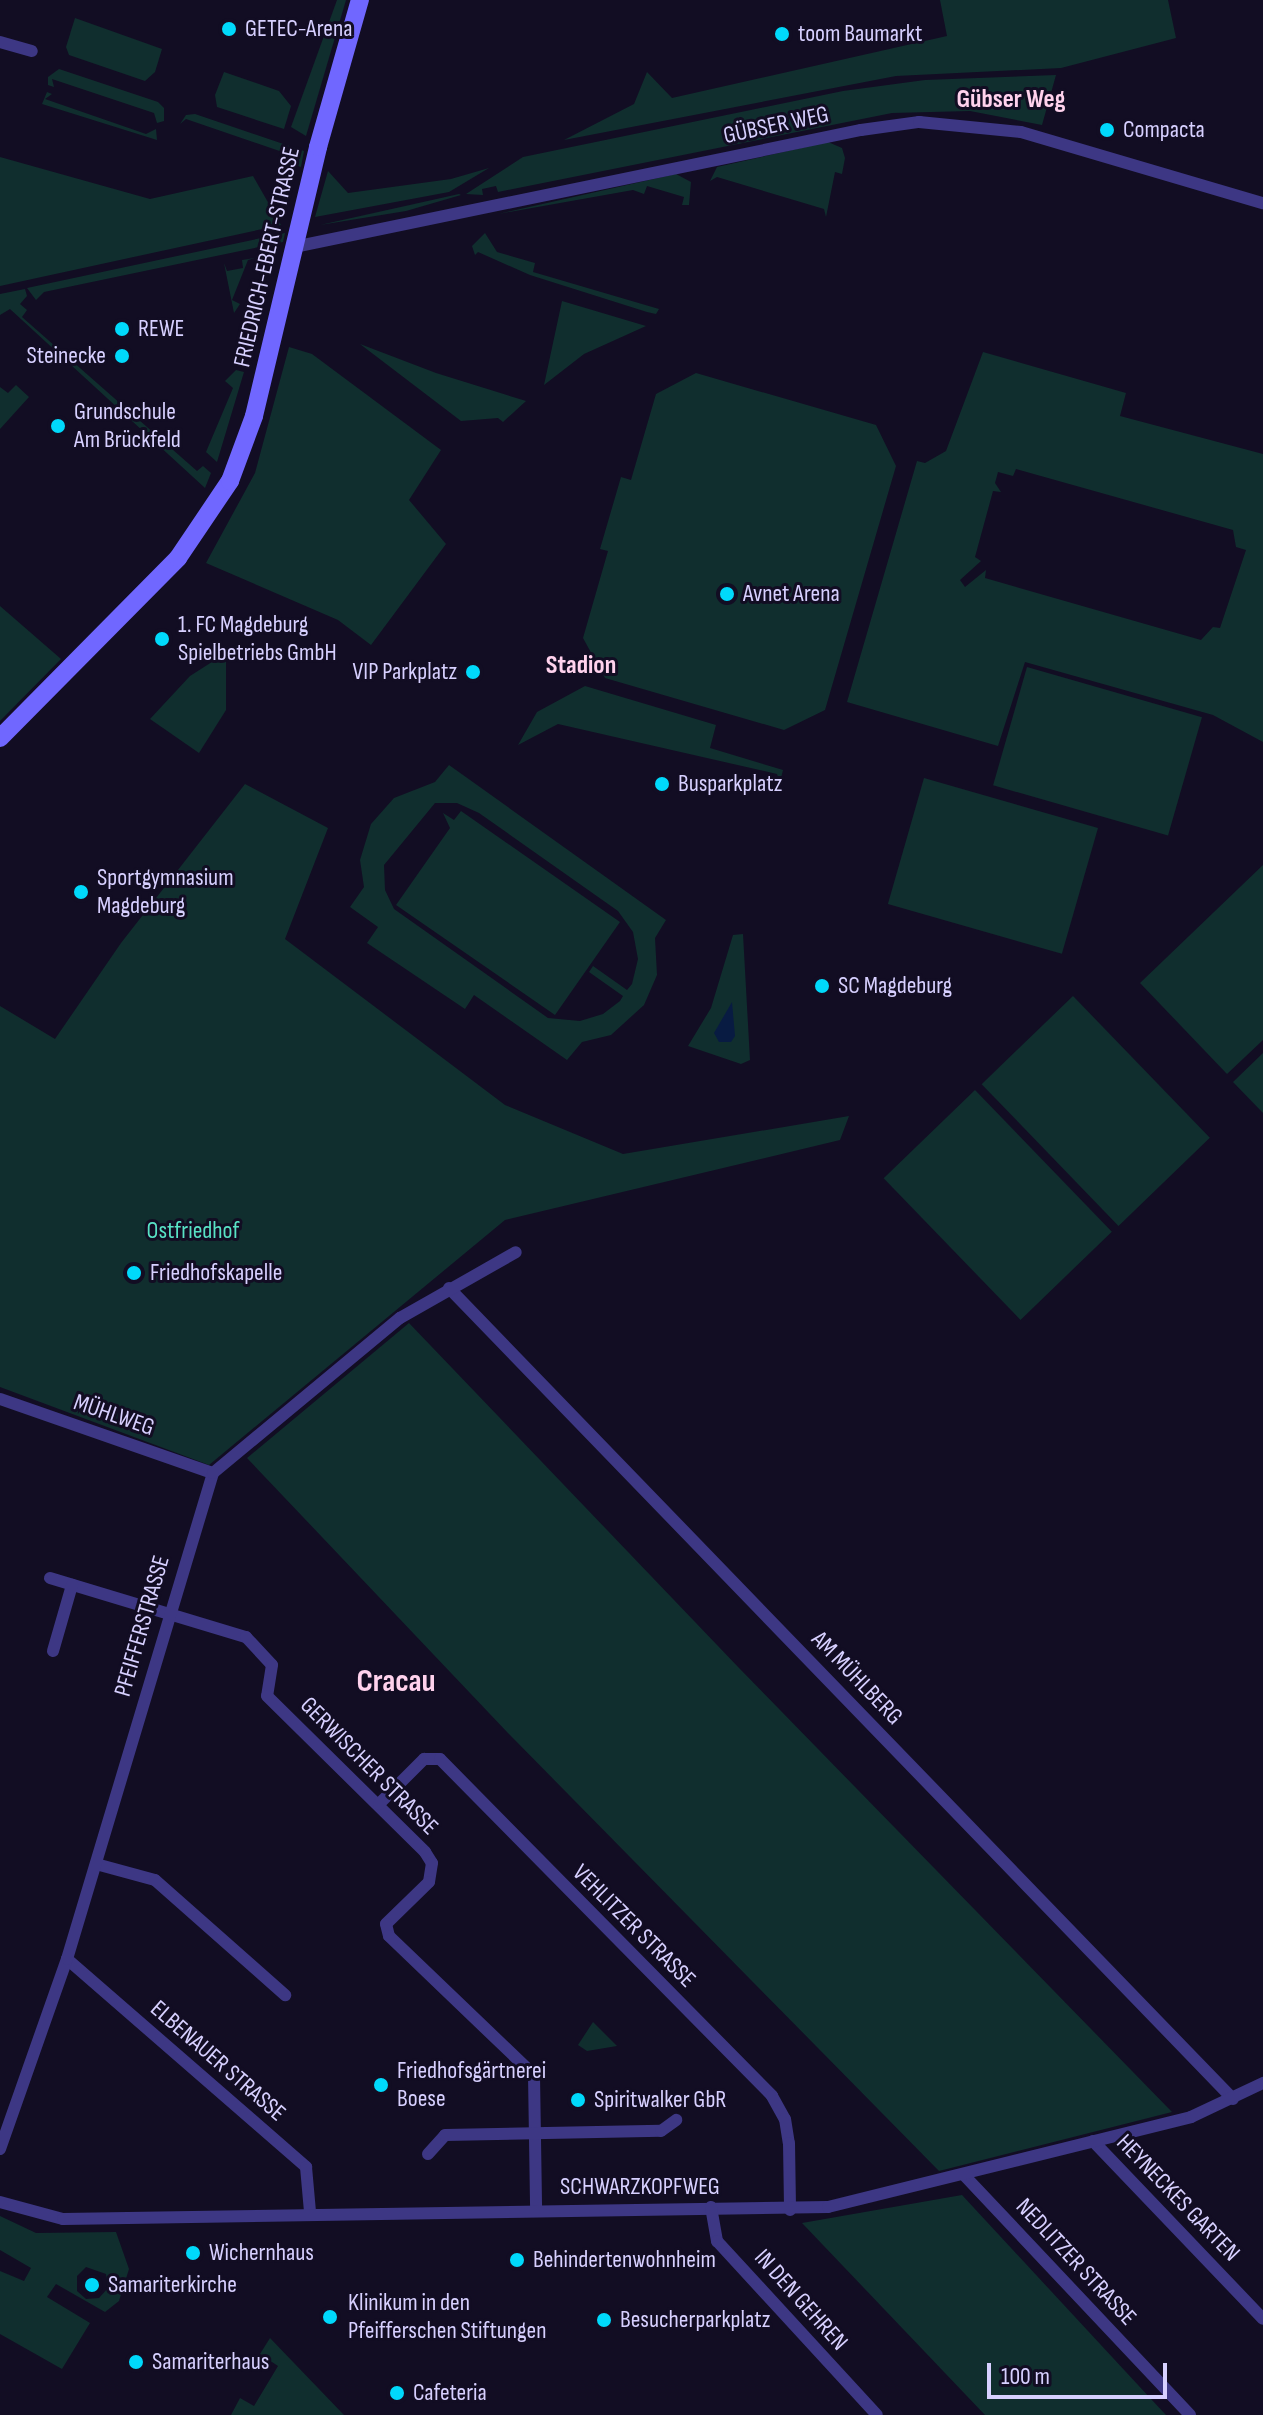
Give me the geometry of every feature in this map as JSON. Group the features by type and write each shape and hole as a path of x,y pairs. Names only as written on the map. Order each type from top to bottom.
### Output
{"street":[{"name":"FRIEDRICH-EBERT-STRASSE","path":"0,753 170,582 237,466 254,416 294,247 360,0"},
{"path":"0,42 32,51"},
{"name":"GÜBSER WEG","path":"294,247 820,138 919,122 1021,132 1263,203"},
{"name":"FRIEDRICH-EBERT-STRASSE","path":"0,738 161,577 208,520"},
{"path":"213,1473 400,1318 516,1252"},
{"name":"AM MÜHLBERG","path":"449,1288 1233,2099"},
{"name":"MÜHLWEG","path":"0,1399 213,1473"},
{"name":"PFEIFFERSTRASSE","path":"0,2149 67,1959 213,1473"},
{"path":"50,1578 169,1614"},
{"path":"53,1651 72,1585"},
{"name":"GERWISCHER STRASSE","path":"169,1614 246,1637 272,1665 267,1696 425,1852 433,1872 386,1924 389,1936 534,2075 536,2209"},
{"name":"VEHLITZER STRASSE","path":"379,1804 424,1759 440,1759 772,2096 785,2119 789,2143 790,2210"},
{"path":"96,1864 155,1880 285,1995"},
{"name":"ELBENAUER STRASSE","path":"67,1959 306,2167 310,2212"},
{"name":"SCHWARZKOPFWEG","path":"0,2202 63,2219 536,2209 711,2207 790,2210 860,2201 1191,2117 1263,2083"},
{"path":"428,2154 445,2135 661,2131 676,2120"},
{"name":"HEYNECKES GARTEN","path":"1093,2141 1263,2319"},
{"name":"NEDLITZER STRASSE","path":"963,2174 1190,2415"},
{"name":"IN DEN GEHREN","path":"711,2207 717,2241 877,2415"}],"green space":[{"path":"337,0 346,0 306,136 291,127"},
{"path":"940,0 1168,0 1176,38 1061,68 896,76 564,140 634,104 647,72 672,98 947,36"},
{"path":"75,18 162,49 155,72 145,81 69,55 66,47"},
{"path":"59,69 158,102 164,108 164,121 157,123 154,113 52,79 54,87 48,85 48,77"},
{"path":"224,72 279,91 291,106 284,129 217,107 215,95"},
{"path":"1056,75 1042,125 970,111 892,113 498,192 496,186 482,189 483,195 466,194 523,157 843,91 925,80"},
{"path":"47,92 52,94 45,99 146,134 156,129 157,140 42,104"},
{"path":"195,114 304,151 301,167 295,165 297,157 186,119 180,124 186,115"},
{"path":"828,142 842,148 845,158 842,174 835,172 826,217 824,209 717,177 710,181 717,167"},
{"path":"0,157 150,199 253,176 281,225 0,286"},
{"path":"489,168 449,192 315,217 328,171 348,193 451,179"},
{"path":"676,174 691,182 689,205 682,205 684,197 647,186 644,194 633,190 498,214"},
{"path":"459,194 406,211 320,225"},
{"path":"285,233 283,242 44,292 36,300 27,288"},
{"path":"485,233 497,252 535,263 533,272 659,309 656,314 647,312 530,275 478,252 475,255 472,246"},
{"path":"255,258 248,260 232,300 240,304 234,313 224,263 227,271 243,268 242,260"},
{"path":"25,289 27,296 20,304 27,310 22,317 197,471 203,466 211,473 205,488 10,309 0,315 0,294"},
{"path":"562,301 646,326 584,354 544,385"},
{"path":"360,344 436,373 526,401 503,422 498,418 461,421"},
{"path":"289,347 312,354 441,450 409,500 446,544 371,645 338,620 206,563 255,473"},
{"path":"983,352 1126,393 1120,416 1263,454 1263,742 1213,715 1025,662 998,746 847,702 917,461 925,463 946,451","holes":["1016,469 1233,530 1236,547 1246,550 1220,628 1213,627 1201,640 985,578 986,570 965,587 960,580 981,561 975,557 993,491 1001,492 995,483 998,472 1013,476"]},
{"path":"236,370 244,372 217,462 206,452 233,388 225,381"},
{"name":"Avnet Arena","path":"696,373 876,425 896,466 825,710 784,730 605,678 583,638 608,551 600,549 621,477 631,480 656,394"},
{"path":"16,385 29,397 0,429 0,387 8,393"},
{"path":"0,606 61,659 0,721"},
{"path":"226,653 226,710 199,753 150,719 190,676"},
{"path":"1027,667 1202,717 1168,835 993,785"},
{"path":"585,686 716,725 710,748 783,770 780,782 777,774 558,724 518,745 537,712"},
{"path":"449,765 666,920 655,938 657,975 644,1005 611,1035 582,1042 567,1060 474,995 465,1009 367,943 378,927 350,907 364,887 360,860 371,824 394,798 435,782","holes":["435,803 457,803 479,813 618,911 633,932 638,959 632,984 627,990 593,966 589,972 623,996 603,1014 580,1021 548,1018 394,909 385,890 384,865"]},
{"path":"924,778 1098,828 1062,954 888,904"},
{"name":"Ostfriedhof","path":"245,784 328,828 285,939 505,1105 623,1154 849,1116 840,1140 505,1220 209,1465 0,1387 0,1006 55,1039 121,943"},
{"path":"461,811 620,922 555,1015 396,905 450,828 443,813 454,820"},
{"path":"1263,865 1263,1040 1227,1074 1140,983"},
{"path":"743,934 750,1060 741,1064 688,1046 711,1008 733,935"},
{"path":"1073,996 1210,1138 1118,1226 982,1084"},
{"path":"1263,1053 1263,1113 1233,1082"},
{"path":"975,1090 1112,1232 1020,1320 884,1178"},
{"path":"409,1323 740,1669 1172,2112 939,2171 507,1732 247,1458"},
{"path":"593,2022 617,2046 587,2051 578,2045"},
{"path":"962,2195 1166,2415 985,2415 802,2223"},
{"path":"0,2216 36,2233 116,2232 129,2269 119,2301 105,2312 56,2284 47,2297 90,2323 62,2369 0,2334 0,2271 24,2281 31,2268 0,2250","holes":["86,2267 106,2274 108,2288 99,2298 86,2299 77,2291 77,2276"]},
{"path":"270,2338 344,2415 231,2415 240,2398 254,2406 278,2366 260,2354"}],"water":[{"path":"732,1002 735,1036 731,1042 719,1042 714,1033"}],"place":[{"name":"GETEC-Arena","path":"229,29"},
{"name":"toom Baumarkt","path":"782,34"},
{"name":"Compacta","path":"1107,130"},
{"name":"REWE","path":"122,329"},
{"name":"Steinecke","path":"122,356"},
{"name":"Grundschule Am Brückfeld","path":"58,426"},
{"name":"Avnet Arena","path":"727,594"},
{"name":"1. FC Magdeburg Spielbetriebs GmbH","path":"162,639"},
{"name":"VIP Parkplatz","path":"473,672"},
{"name":"Busparkplatz","path":"662,784"},
{"name":"Sportgymnasium Magdeburg","path":"81,892"},
{"name":"SC Magdeburg","path":"822,986"},
{"name":"Friedhofskapelle","path":"134,1273"},
{"name":"Friedhofsgärtnerei Boese","path":"381,2085"},
{"name":"Spiritwalker GbR","path":"578,2100"},
{"name":"Wichernhaus","path":"193,2253"},
{"name":"Behindertenwohnheim","path":"517,2260"},
{"name":"Samariterkirche","path":"92,2285"},
{"name":"Klinikum in den Pfeifferschen Stiftungen","path":"330,2317"},
{"name":"Besucherparkplatz","path":"604,2320"},
{"name":"Samariterhaus","path":"136,2362"},
{"name":"Cafeteria","path":"397,2393"}],"district":[{"name":"Gübser Weg","path":"1011,100"},
{"name":"Stadion","path":"581,666"},
{"name":"Cracau","path":"396,1682"}]}
